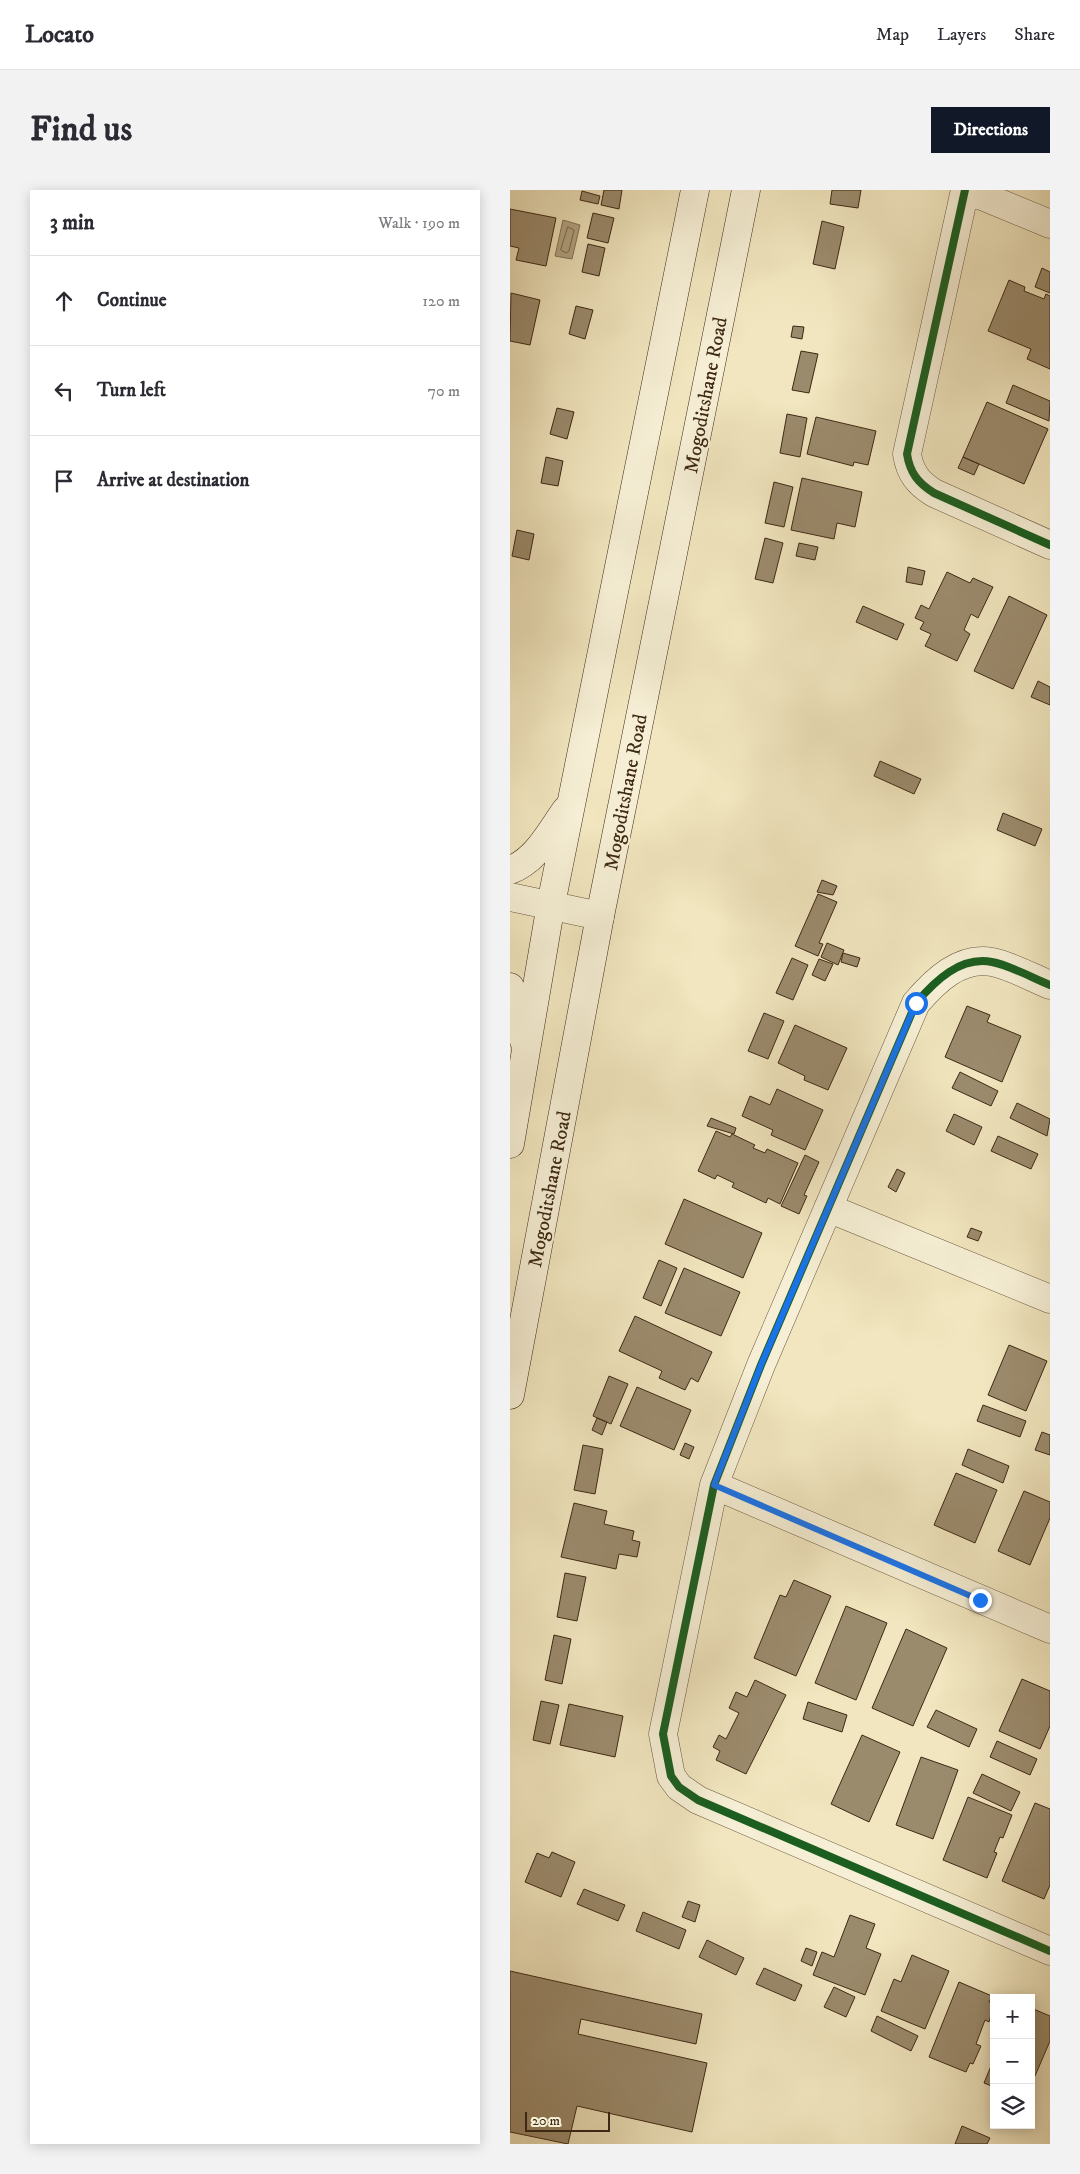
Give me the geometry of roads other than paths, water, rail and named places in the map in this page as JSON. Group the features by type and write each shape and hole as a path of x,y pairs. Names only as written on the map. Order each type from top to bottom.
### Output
{"street":[{"path":"510,1144 550,904 696,190"},
{"name":"Mogoditshane Road","path":"510,1395 600,916 746,190"},
{"path":"1050,224 966,190 907,454 909,466 921,486 1050,545"},
{"path":"510,870 522,865 531,858 571,802"},
{"path":"510,897 600,916"},
{"path":"1050,985 991,962 968,964 945,973 916,1003 747,1398 714,1485 663,1734 671,1776 679,1787 698,1800 1050,1951"},
{"path":"510,987 526,1050"},
{"path":"828,1208 1050,1299"},
{"path":"714,1485 1050,1629"}],"water":[{"path":"563,220 580,225 572,259 555,256"}]}
